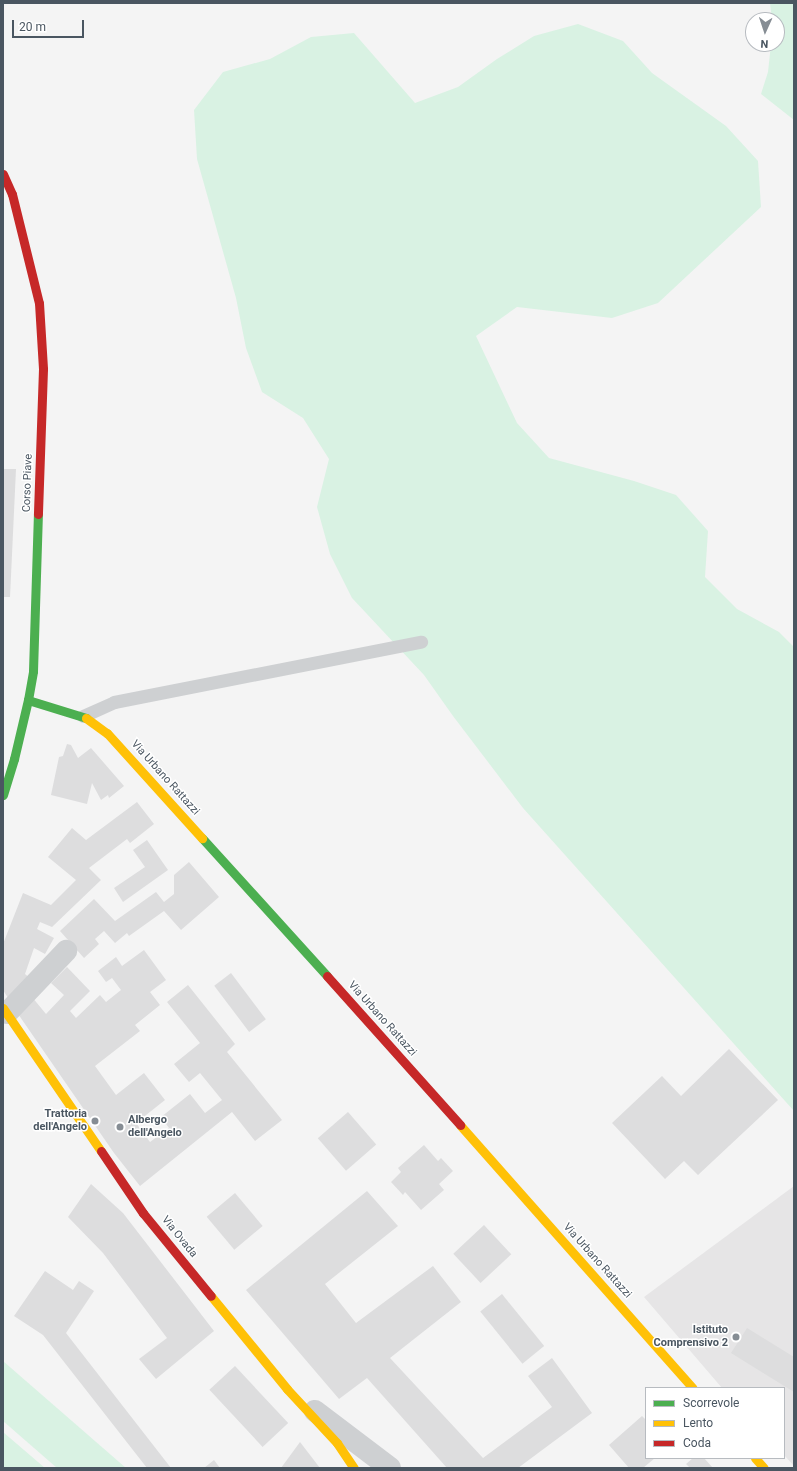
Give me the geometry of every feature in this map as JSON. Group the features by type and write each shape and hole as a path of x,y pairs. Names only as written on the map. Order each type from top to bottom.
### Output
{"main road":[{"name":"Corso Piave","path":"3,174 12,194 39,303 43,369 33,671 28,700 14,759 3,795"},
{"name":"Via Urbano Rattazzi","path":"28,700 83,716 112,739 321,969 692,1387"},
{"name":"Via Ovada","path":"5,1011 143,1213 287,1389 336,1443 354,1468"},
{"path":"756,1459 764,1468"}],"street":[{"path":"5,1011 66,951"},
{"path":"287,1389 390,1468"}],"lane":[{"path":"83,716 114,702 421,642"}],"shaded area":[{"name":"Istituto Comprensivo 2","path":"794,1186 794,1466 785,1456 785,1387 721,1387 644,1297"}],"green space":[{"path":"770,3 794,3 794,120 761,94 768,72 770,52 785,52 785,12 771,12"},
{"path":"578,24 623,41 652,73 726,126 758,161 761,207 658,303 612,318 517,307 476,336 517,423 549,458 634,481 676,495 708,531 705,577 737,609 779,632 794,647 794,1111 523,808 453,716 424,675 352,598 330,554 317,507 329,459 303,418 262,392 246,348 236,298 197,159 194,110 223,72 270,59 311,37 354,33 415,103 458,87 497,59 534,36"},
{"path":"3,1361 126,1468 57,1468 3,1421"},
{"path":"3,1432 45,1468 3,1468"}],"building":[{"path":"3,469 16,469 10,597 3,597"},
{"path":"67,744 71,745 78,758 91,748 124,786 109,798 108,795 101,800 92,783 87,804 51,795 59,757 63,756"},
{"path":"137,802 154,824 130,843 127,839 89,868 101,880 52,927 40,922 37,929 54,938 45,954 34,948 25,974 31,979 10,1001 3,990 3,944 23,893 51,905 76,880 48,857 72,828 86,840"},
{"path":"147,840 168,870 123,902 114,888 145,867 133,850"},
{"path":"189,862 219,897 181,930 164,911 129,936 127,933 115,943 104,931 95,939 99,944 84,958 60,931 94,899 115,921 156,892 164,902 174,894 174,875"},
{"path":"144,950 166,980 150,992 160,1005 135,1025 140,1031 95,1066 116,1095 144,1073 165,1100 136,1123 150,1142 169,1128 161,1117 190,1094 205,1113 222,1100 200,1073 189,1082 174,1064 200,1043 167,1002 188,985 235,1044 227,1052 282,1120 255,1141 232,1112 140,1186 114,1153 16,1011 32,997 46,1014 64,995 51,983 67,967 90,991 70,1011 76,1018 100,995 106,1002 121,990 112,978 106,982 98,971 116,957 122,966"},
{"path":"231,973 266,1019 249,1032 214,986"},
{"path":"729,1049 778,1100 698,1175 684,1161 665,1179 612,1123 662,1076 681,1096"},
{"path":"348,1112 376,1144 346,1171 318,1138"},
{"path":"424,1145 438,1161 441,1158 453,1171 439,1184 444,1190 421,1210 405,1192 403,1195 391,1182 401,1172 398,1168"},
{"path":"91,1184 123,1213 214,1331 156,1379 139,1359 167,1338 103,1253 68,1217"},
{"path":"367,1191 398,1226 325,1284 356,1323 433,1266 461,1302 390,1358 483,1458 552,1407 528,1376 552,1358 592,1413 518,1468 447,1468 367,1378 339,1399 246,1290"},
{"path":"235,1193 263,1226 234,1250 207,1217"},
{"path":"484,1225 511,1254 481,1283 453,1254"},
{"path":"45,1271 73,1290 79,1281 94,1291 66,1333 171,1468 147,1468 43,1335 14,1316"},
{"path":"502,1294 544,1346 522,1364 480,1312"},
{"path":"747,1328 794,1357 794,1392 731,1353"},
{"path":"235,1366 288,1423 263,1447 209,1390"},
{"path":"642,1416 645,1419 645,1459 654,1459 643,1468 629,1468 609,1445"},
{"path":"300,1442 320,1468 281,1468"},
{"path":"692,1459 705,1459 713,1468 690,1468 686,1464"},
{"path":"214,1460 220,1468 204,1468"}],"traffic: fast":[{"path":"28,700 33,671 38,514"},
{"path":"3,795 14,759 28,700 86,718"},
{"path":"202,838 327,976"}],"traffic: slow":[{"path":"86,718 107,733 202,838"},
{"path":"3,1008 101,1151"},
{"path":"460,1125 692,1387"},
{"path":"211,1296 287,1389 337,1443 354,1468"},
{"path":"756,1459 764,1468"}],"traffic: jam":[{"path":"3,174 12,194 39,303 43,369 38,514"},
{"path":"327,976 460,1125"},
{"path":"101,1151 143,1213 211,1296"}],"place":[{"name":"Trattoria dell'Angelo","path":"95,1121"},
{"name":"Albergo dell'Angelo","path":"120,1127"},
{"name":"Istituto Comprensivo 2","path":"736,1337"}]}
